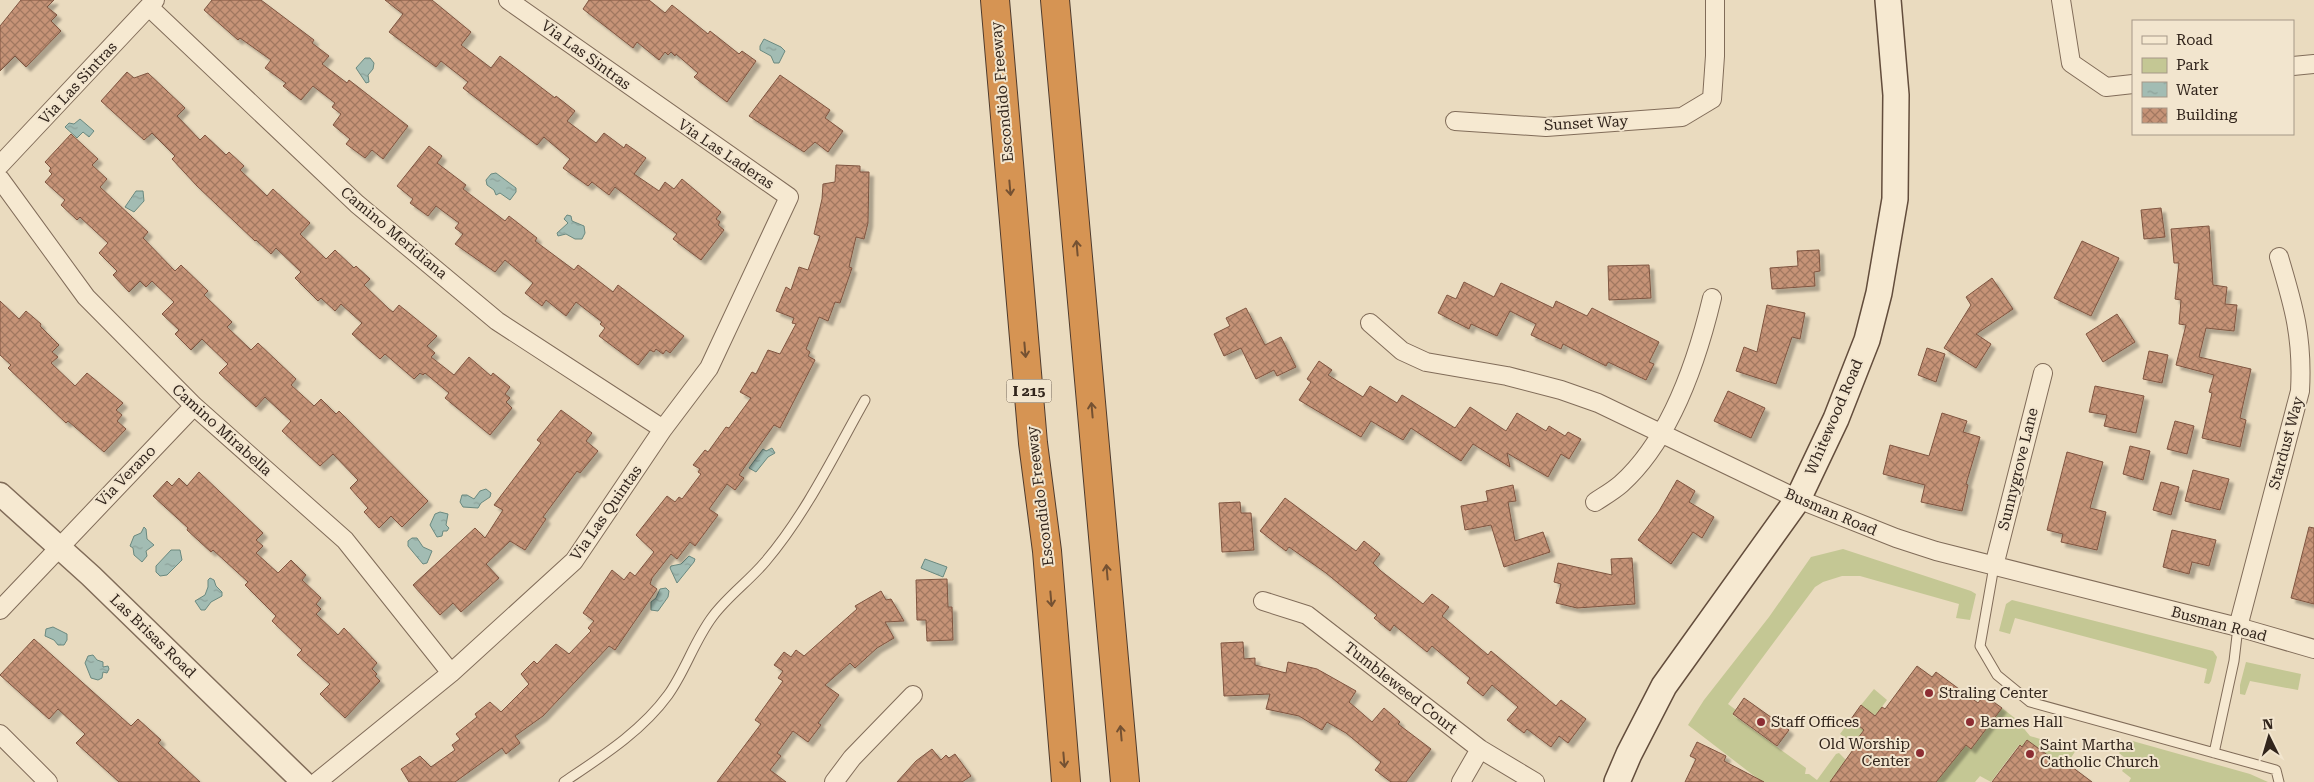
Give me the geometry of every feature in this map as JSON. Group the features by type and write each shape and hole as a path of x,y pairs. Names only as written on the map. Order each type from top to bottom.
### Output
{"highway":[{"name":"Escondido Freeway","path":"995,0 1033,443 1047,551 1066,782"},
{"path":"1054,0 1126,782"}],"main road":[{"name":"Whitewood Road","path":"1617,782 1629,754 1664,686 1798,499 1836,419 1867,340 1888,248 1895,199 1897,157 1896,95 1888,0"}],"street":[{"name":"Via Las Sintras","path":"508,0 663,110"},
{"name":"Sunset Way","path":"1455,121 1546,127 1682,117 1712,99 1715,56 1715,0"},
{"path":"2061,0 2071,63 2106,87 2132,84"},
{"name":"Via Las Sintras","path":"0,165 152,4"},
{"name":"Camino Meridiana","path":"152,4 357,204 497,321 663,429"},
{"path":"2294,66 2314,64"},
{"name":"Via Las Laderas","path":"663,110 790,197"},
{"name":"Camino Mirabella","path":"0,179 86,297 194,406 345,540 451,673"},
{"name":"Via Las Quintas","path":"317,782 451,673 574,561 663,429 709,368 790,197"},
{"name":"Stardust Way","path":"2238,627 2300,391 2302,358 2296,313 2279,257"},
{"path":"1596,502 1620,485 1642,461 1662,433 1701,345 1712,298"},
{"name":"Busman Road","path":"1370,323 1402,351 1426,362 1507,376 1561,390 1598,403 1662,433 1711,459 1798,499 1896,538 1994,566 2238,627 2314,649"},
{"name":"Sunnygrove Lane","path":"1994,566 2043,373"},
{"name":"Via Verano","path":"0,610 58,546 194,406"},
{"name":"Las Brisas Road","path":"0,494 58,546 303,782"},
{"name":"Tumbleweed Court","path":"1263,601 1307,615 1480,750 1535,782"},
{"path":"834,782 852,758 913,695"},
{"path":"0,734 48,782"},
{"path":"1461,782 1480,750"}],"lane":[{"path":"564,782 627,737 668,695 688,662 697,638 729,597 765,562 810,498 865,400"},
{"path":"1994,566 1980,646 1997,675 2030,702 2276,770 2279,782"},
{"path":"2214,752 2234,661 2238,627"}],"green space":[{"path":"1843,549 1971,591 1976,594 1970,620 1956,618 1959,604 1860,576 1842,576 1823,582 1815,587 1728,704 1736,710 1733,715 1806,768 1805,774 1809,774 1817,780 1836,754 1839,753 1846,760 1830,782 1762,782 1688,725 1704,700 1769,617 1811,557"},
{"path":"2012,600 2213,651 2217,657 2211,681 2209,684 2204,683 2207,669 2015,618 2010,634 1999,631 2006,604"},
{"path":"2246,662 2301,674 2298,690 2250,681 2245,695 2240,694 2240,685"},
{"path":"1874,689 1887,700 1875,716 1861,705"},
{"path":"2002,708 2016,719 2030,736 2076,750 2067,764 2061,765 2027,740 2022,747 2019,745 1991,782 1980,776 1975,782 1936,782 1955,758 1953,736 1971,749"},
{"path":"1851,719 1864,730 1854,743 1840,734"},
{"path":"2129,740 2250,774 2268,782 2129,782 2131,778 2122,771 2129,761 2119,753"}],"water":[{"path":"764,39 785,51 779,63 774,63 771,56 760,50"},
{"path":"365,58 370,58 374,63 373,69 368,75 369,82 366,83 356,68"},
{"path":"80,119 94,131 89,137 83,132 77,138 65,127 69,123 74,124"},
{"path":"496,173 516,188 516,192 510,200 500,193 496,195 494,190 487,185 486,180 491,174"},
{"path":"136,191 143,191 144,201 134,212 125,207"},
{"path":"567,215 571,216 572,221 584,226 585,233 582,239 575,239 566,234 558,236 557,233 568,223 564,219"},
{"path":"772,448 775,453 768,457 756,472 749,468 763,449 766,451"},
{"path":"486,489 491,493 490,497 481,503 478,508 463,507 460,502 462,495 467,495 474,499 480,491"},
{"path":"440,512 448,514 446,525 449,528 447,531 443,531 442,536 437,537 430,525 435,514"},
{"path":"144,527 147,539 154,545 146,551 147,556 142,562 134,555 133,548 130,546 134,536 141,533"},
{"path":"412,538 417,538 423,547 432,551 427,563 423,564 408,546 408,541"},
{"path":"171,550 180,550 182,560 167,575 160,576 156,572 156,566"},
{"path":"689,556 695,559 694,562 677,583 670,568 671,566 681,564"},
{"path":"925,559 947,567 943,577 921,568"},
{"path":"210,578 214,580 216,586 222,592 222,596 211,602 205,610 201,610 195,601 205,595"},
{"path":"666,588 669,591 668,597 658,611 651,610 651,602 656,598 660,589"},
{"path":"53,627 67,634 67,640 64,645 58,645 54,640 45,636 46,629"},
{"path":"93,655 97,660 103,662 103,667 108,666 109,669 107,673 103,672 102,678 98,680 91,678 85,663 88,656"}],"building":[{"path":"21,0 54,0 47,7 57,15 51,21 61,31 26,67 15,56 0,71 0,26"},
{"path":"212,0 261,0 314,40 312,43 329,56 322,64 347,83 349,80 408,126 383,159 372,150 365,158 346,144 350,139 333,125 341,114 332,107 335,103 313,86 301,100 283,86 286,83 265,68 271,60 240,38 238,40 204,10"},
{"path":"385,0 432,0 471,32 461,45 491,68 500,56 555,98 556,96 575,111 567,121 596,143 604,133 624,148 626,144 646,158 634,174 659,191 665,182 674,189 682,179 721,212 716,219 720,222 718,225 724,230 701,260 673,239 677,234 615,187 609,195 592,182 588,186 563,168 570,159 544,137 537,145 463,88 468,82 441,61 436,67 389,32 403,14"},
{"path":"589,0 649,0 665,13 672,5 708,34 710,31 739,54 742,51 756,61 727,102 694,77 698,73 676,54 675,56 671,52 668,55 665,52 659,60 637,42 633,48 583,9"},
{"path":"127,72 134,78 148,73 185,108 177,116 200,140 205,135 226,155 229,152 244,166 240,170 267,196 273,189 310,223 300,234 326,259 335,250 354,268 356,266 370,279 364,285 389,309 393,312 399,305 437,336 427,346 435,353 431,357 454,375 469,357 491,376 493,373 510,387 505,394 510,398 506,402 512,408 490,435 445,398 449,393 425,373 423,375 420,373 414,379 385,354 380,359 352,334 362,323 341,304 335,311 321,298 318,301 295,278 301,272 276,248 271,254 255,241 197,186 172,159 175,156 152,133 144,140 101,101"},
{"path":"780,75 830,110 825,118 843,131 828,152 815,142 804,152 749,116"},
{"path":"71,134 98,159 92,165 107,179 100,187 148,232 143,238 175,271 181,265 208,291 204,295 232,322 227,327 251,350 258,343 296,379 291,385 314,406 321,399 336,414 339,411 428,501 402,527 391,516 379,528 364,512 368,508 350,488 358,480 333,454 320,466 282,431 291,421 265,397 256,407 219,373 228,364 202,339 191,350 175,334 179,330 162,314 174,302 152,281 146,287 140,281 129,292 113,275 117,271 99,253 108,243 80,217 77,220 61,205 65,200 45,182 52,174 49,171 51,168 45,162"},
{"path":"429,146 442,156 437,163 466,185 463,189 505,221 509,216 537,238 535,241 574,270 578,265 613,292 618,285 684,336 670,353 666,350 663,354 656,349 654,352 650,350 638,365 599,336 605,328 600,324 602,322 576,302 566,316 546,300 542,306 525,293 533,283 505,260 495,272 455,244 463,234 455,228 459,223 436,206 428,216 410,203 413,199 397,186"},
{"path":"836,165 860,166 860,172 869,172 868,223 864,239 856,237 849,267 852,268 840,303 835,302 828,321 819,317 806,349 810,352 808,356 815,360 780,428 774,425 739,475 744,478 735,490 727,484 709,509 718,515 695,546 690,542 677,559 671,554 652,578 650,584 657,589 615,650 609,646 543,716 515,736 520,743 506,754 502,748 455,782 409,782 401,769 420,756 431,767 455,750 452,745 460,739 456,734 477,717 475,714 490,702 501,712 529,684 521,674 534,661 537,664 556,644 569,654 591,631 588,628 594,621 583,613 612,570 624,580 630,572 635,576 654,552 636,535 667,496 675,502 679,497 682,499 701,474 698,472 700,469 693,465 705,450 708,452 726,427 729,428 751,398 740,392 752,372 756,374 768,350 780,354 796,324 792,323 794,318 776,311 786,287 791,290 799,267 808,270 820,236 814,234 822,199 823,184 835,182"},
{"path":"2161,208 2165,237 2144,239 2141,210"},
{"path":"2209,226 2213,285 2227,287 2225,304 2237,305 2234,331 2206,328 2199,357 2251,369 2240,418 2246,420 2240,447 2202,438 2212,393 2209,392 2214,375 2176,365 2186,325 2179,324 2181,300 2175,299 2179,263 2174,263 2171,229"},
{"path":"2082,241 2119,258 2091,316 2054,298"},
{"path":"1819,250 1820,271 1814,272 1815,286 1772,289 1770,268 1798,266 1797,251"},
{"path":"1649,265 1651,298 1609,300 1608,266"},
{"path":"1992,278 2013,309 1976,334 1991,344 1976,368 1944,348 1971,305 1966,297"},
{"path":"1464,282 1494,297 1501,283 1553,308 1556,301 1587,316 1592,308 1659,342 1649,362 1654,364 1646,380 1608,362 1606,366 1563,344 1561,349 1531,335 1536,324 1510,311 1497,336 1471,324 1469,329 1438,313 1447,295 1456,299"},
{"path":"0,301 19,319 26,311 41,324 40,326 59,345 52,352 58,357 51,363 75,386 87,373 123,403 116,410 122,415 117,421 126,429 104,452 68,421 66,423 8,368 11,365 0,355"},
{"path":"1767,305 1805,313 1800,339 1792,337 1776,384 1736,371 1744,347 1757,352"},
{"path":"1246,308 1265,345 1281,337 1296,367 1277,376 1274,370 1256,379 1241,348 1224,356 1214,334 1230,326 1226,318"},
{"path":"2117,314 2135,342 2103,362 2086,334"},
{"path":"1927,348 1945,354 1936,382 1918,375"},
{"path":"2149,351 2168,355 2162,383 2143,379"},
{"path":"1319,361 1332,370 1328,375 1363,397 1370,386 1397,403 1402,395 1455,428 1470,407 1506,431 1517,413 1546,431 1549,426 1565,436 1568,432 1581,439 1569,459 1561,454 1548,477 1507,453 1510,467 1473,444 1461,461 1411,428 1403,440 1371,421 1361,437 1299,400 1311,382 1307,379"},
{"path":"2095,386 2144,396 2136,433 2104,426 2107,415 2089,412"},
{"path":"1728,391 1765,408 1751,438 1714,421"},
{"path":"561,410 592,433 586,441 598,451 580,473 577,471 543,517 546,519 525,550 510,541 486,564 499,578 461,612 453,603 440,615 413,585 475,528 485,538 503,510 494,505 541,443 537,440"},
{"path":"1942,413 1967,421 1963,432 1980,437 1966,484 1968,485 1962,511 1921,502 1925,485 1883,474 1890,445 1929,456"},
{"path":"2175,421 2194,426 2187,454 2167,449"},
{"path":"2130,446 2150,451 2143,480 2123,474"},
{"path":"2067,452 2103,462 2090,508 2106,512 2097,550 2061,542 2063,534 2047,530"},
{"path":"2193,470 2229,479 2220,510 2185,501"},
{"path":"199,472 263,533 256,540 263,546 256,553 278,573 291,560 306,575 302,580 321,598 316,604 321,609 316,614 338,635 344,628 377,663 372,669 380,681 345,718 320,694 330,684 297,655 302,650 272,621 276,616 245,585 248,582 213,550 211,552 153,496 167,481 172,486 179,478 187,486"},
{"path":"1677,480 1695,491 1689,502 1714,517 1702,538 1693,532 1671,564 1638,540 1659,511"},
{"path":"2161,482 2179,487 2171,515 2153,510"},
{"path":"1513,485 1516,501 1508,502 1515,541 1543,532 1550,552 1504,567 1491,525 1465,530 1461,506 1488,501 1486,491"},
{"path":"1285,498 1356,551 1364,541 1380,554 1373,563 1381,571 1423,604 1432,594 1449,607 1442,616 1488,655 1491,651 1556,706 1561,700 1586,719 1568,743 1559,736 1551,747 1527,729 1524,733 1507,720 1518,707 1492,685 1483,696 1467,683 1470,678 1432,646 1427,652 1394,625 1390,631 1374,618 1377,615 1326,573 1289,547 1286,551 1260,531"},
{"path":"1240,502 1241,513 1251,513 1254,550 1222,552 1219,503"},
{"path":"2309,527 2314,528 2314,604 2291,598"},
{"path":"2172,530 2216,540 2209,566 2192,562 2189,574 2163,567"},
{"path":"1632,558 1635,604 1577,608 1556,603 1561,584 1554,582 1558,563 1612,575 1611,559"},
{"path":"947,579 948,607 952,607 953,640 927,641 926,620 917,620 916,580"},
{"path":"881,591 886,600 891,599 904,621 885,622 894,638 877,648 855,668 850,663 825,685 839,695 818,723 821,725 808,742 793,731 777,753 781,756 770,770 786,782 717,782 761,724 755,720 783,681 778,678 783,671 774,665 784,652 791,657 796,650 804,656 857,609 855,606"},
{"path":"34,639 131,726 138,719 161,740 158,743 200,782 119,782 76,743 85,734 58,709 49,719 0,675"},
{"path":"1243,642 1244,659 1255,658 1255,665 1286,673 1288,662 1317,669 1356,691 1349,702 1372,722 1384,708 1400,722 1398,724 1431,749 1406,782 1391,782 1375,770 1381,762 1346,733 1327,722 1322,730 1299,716 1266,709 1270,694 1224,696 1221,643"},
{"path":"1917,666 1932,677 1936,672 1978,703 1984,695 2002,708 1971,749 1966,745 1936,782 1830,782 1860,740 1858,738 1864,730 1851,719 1861,705 1875,716 1882,707 1885,709"},
{"name":"Staff Offices","path":"1744,698 1789,730 1777,746 1733,714"},
{"name":"Saint Martha Catholic Church","path":"2027,740 2061,765 2064,761 2092,782 1992,782 2020,745 2022,747"},
{"path":"1697,742 1726,756 1724,761 1764,782 1685,782 1696,759 1690,756"},
{"path":"932,749 941,760 946,755 949,758 955,754 971,776 962,782 897,782 916,761"}],"place":[{"name":"Straling Center","path":"1929,693"},
{"name":"Staff Offices","path":"1761,722"},
{"name":"Barnes Hall","path":"1970,722"},
{"name":"Old Worship Center","path":"1920,753"},
{"name":"Saint Martha Catholic Church","path":"2030,754"}]}
